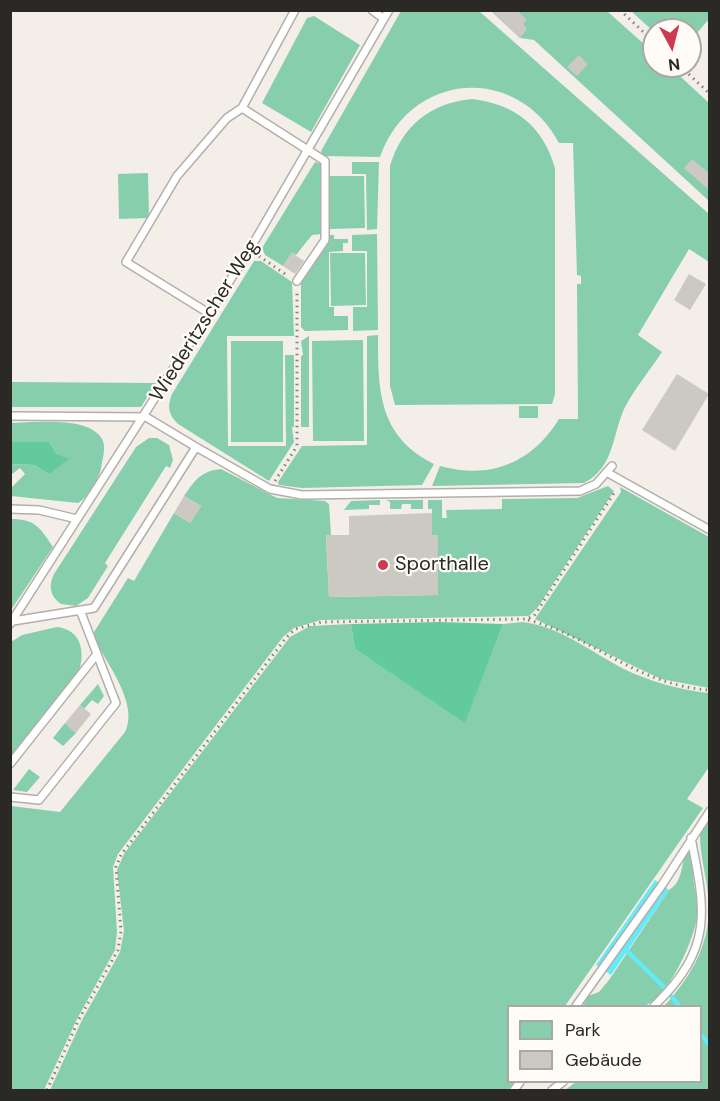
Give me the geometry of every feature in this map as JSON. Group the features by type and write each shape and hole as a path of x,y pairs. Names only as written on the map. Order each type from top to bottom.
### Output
{"lane":[{"path":"210,314 126,262 177,176 227,118 242,108 295,10"},
{"path":"372,10 384,19"},
{"name":"Wiederitzscher Weg","path":"12,623 77,519 146,417 250,249 310,151 389,10"},
{"path":"242,108 325,160 326,240 297,282"},
{"path":"10,416 146,417 270,489 302,495 580,491 596,484 612,466"},
{"path":"12,623 93,608 196,447"},
{"path":"608,473 710,530"},
{"path":"10,509 39,510 77,519"},
{"path":"10,797 39,800 116,703 80,610"},
{"path":"10,764 97,654"},
{"path":"577,1005 662,885 710,811"},
{"path":"655,1005 684,971 701,937 703,898 691,838"}],"path":[{"path":"620,10 642,31"},
{"path":"693,78 710,94"},
{"path":"250,249 297,282 297,446 270,489"},
{"path":"526,619 534,616 541,608 575,552 616,494 616,488 608,473"},
{"path":"47,1090 79,1019 118,951 121,931 116,867 121,855 285,639 296,629 322,622 526,619 543,623 631,669 661,681 710,690"}],"green space":[{"path":"10,11 12,11 11,320"},
{"path":"401,11 479,11 709,214 709,262 689,249 638,335 662,352 625,407 602,468 584,483 432,486 440,466 476,471 508,464 523,457 536,447 559,419 578,419 577,284 581,284 581,276 577,275 573,143 559,143 540,117 517,99 491,90 465,88 438,94 415,108 395,129 380,157 323,156 321,151"},
{"path":"491,11 607,11 642,42 642,78 682,78 709,103 709,201 534,40 520,38"},
{"path":"631,11 709,11 709,19 702,27 702,18 642,18 642,21"},
{"path":"314,16 360,45 311,132 262,103 307,18"},
{"path":"472,99 501,106 525,120 543,140 555,168 555,394 552,404 395,405 390,386 390,166 402,139 420,119 443,106"},
{"path":"315,162 321,164 322,234 312,235 296,255 292,253 283,266 265,255 262,248"},
{"path":"352,162 379,162 377,229 367,230 366,174 352,174"},
{"path":"148,173 149,218 119,219 118,174"},
{"path":"330,176 364,176 365,228 330,229"},
{"path":"377,234 378,330 353,331 353,307 367,307 367,251 352,251 352,235"},
{"path":"329,235 334,235 334,239 348,239 348,243 343,243 343,251 329,252 329,307 334,307 334,316 348,316 348,330 305,331 301,327 301,283 327,245"},
{"path":"330,253 365,253 366,305 331,306"},
{"path":"254,261 261,261 292,282 294,336 227,336 228,446 286,446 285,355 294,355 294,427 292,427 294,442 269,481 178,424 170,414 169,407 172,394"},
{"path":"378,335 379,374 385,410 402,440 416,453 434,464 422,485 302,488 279,485 278,482 302,446 367,445 367,336"},
{"path":"309,336 309,427 301,427 301,356 303,355 301,341"},
{"path":"363,340 364,441 313,441 312,341"},
{"path":"231,341 283,341 283,442 231,442"},
{"path":"11,382 156,383 141,407 11,407"},
{"path":"519,406 538,406 538,418 519,418"},
{"path":"61,422 87,427 97,433 104,444 101,469 98,478 82,501 78,503 11,496 11,488 25,474 20,468 11,475 11,464 34,465 49,474 57,454 49,442 11,442 11,423"},
{"path":"149,438 157,438 169,445 173,460 170,468 166,466 105,563 108,566 88,598 76,606 61,604 54,598 51,590 54,574 136,447"},
{"path":"11,442 49,442 57,454 69,459 49,474 34,465 11,464"},
{"path":"221,469 277,498 325,501 329,504 331,535 326,536 329,597 438,595 438,535 432,535 432,509 428,509 428,500 442,500 442,518 447,518 446,510 502,509 502,499 577,498 608,486 614,491 538,607 529,616 321,620 294,628 283,637 118,854 113,867 117,932 115,950 77,1019 44,1090 11,1090 11,806 60,812 125,732 128,710 125,698 95,640 94,632 128,578 134,581 174,513 190,523 201,506 184,496 192,485 203,474"},
{"path":"620,487 709,537 709,688 661,679 535,619 621,492"},
{"path":"380,500 380,505 369,505 369,509 344,510 351,501"},
{"path":"386,500 423,500 423,509 411,509 411,504 402,504 401,509 390,509 390,502"},
{"path":"11,519 32,523 53,547 11,610"},
{"path":"440,622 503,624 465,723 355,649 351,624"},
{"path":"523,622 550,629 645,678 676,688 709,693 709,767 687,799 703,808 566,1005 507,1005 507,1083 513,1083 508,1090 50,1090 82,1020 120,952 124,931 117,870 124,854 290,637 310,626 351,624 355,649 465,722 503,624"},
{"path":"57,627 72,632 80,643 82,657 79,672 11,757 11,642 22,635"},
{"path":"98,684 104,696 98,704 92,700 84,709 80,705"},
{"path":"65,723 76,733 63,746 53,738"},
{"path":"29,769 40,777 27,792 13,790"},
{"path":"709,821 709,911 700,835"},
{"path":"687,851 693,862 697,904 696,923 686,951 671,980 662,993 645,1005 584,1005 588,996 599,992 609,980 669,890 677,882"},
{"path":"709,911 709,1090 565,1090 575,1083 702,1083 702,1005 665,1005 684,982 699,955"}],"water":[{"path":"655,880 669,890 611,975 596,965"}],"building":[{"path":"491,10 517,10 527,20 523,24 527,29 520,38"},
{"path":"579,55 588,64 577,76 567,67"},
{"path":"692,159 710,174 710,191 684,168"},
{"path":"292,253 304,261 295,274 283,266"},
{"path":"689,274 706,284 690,310 674,300"},
{"path":"677,374 709,394 675,451 642,430"},
{"path":"184,496 201,506 190,523 174,513"},
{"name":"Sporthalle","path":"432,513 432,535 438,535 438,595 329,597 326,535 349,535 349,516"},
{"path":"80,705 91,714 76,733 65,723"}],"waterway":[{"path":"627,951 664,987"},
{"path":"672,997 678,1005"},
{"path":"702,1036 710,1045"}],"place":[{"name":"Sporthalle","path":"383,565"}]}
